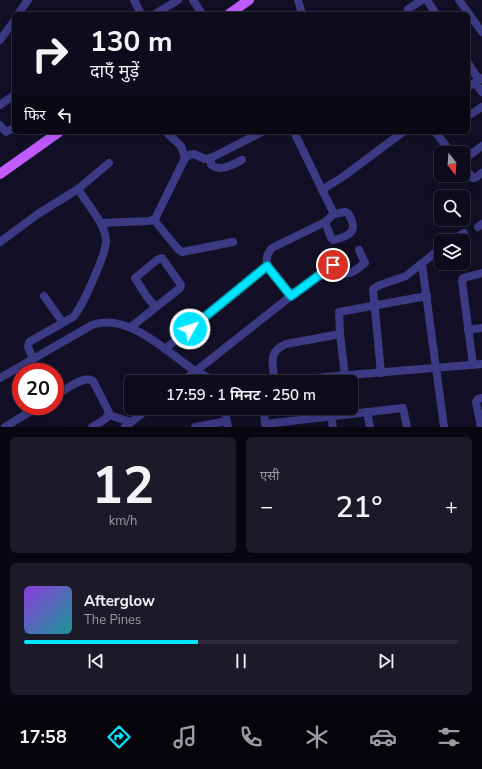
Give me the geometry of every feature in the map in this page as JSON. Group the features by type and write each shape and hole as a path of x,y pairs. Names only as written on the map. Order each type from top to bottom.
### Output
{"main road":[{"path":"232,12 249,0"},
{"path":"0,174 56,134"}],"street":[{"path":"19,12 28,0"},
{"path":"134,0 140,12"},
{"path":"158,12 178,0"},
{"path":"193,0 201,12"},
{"path":"298,0 301,12"},
{"path":"408,9 422,0"},
{"path":"427,0 435,12"},
{"path":"460,0 468,12"},
{"path":"470,15 482,32"},
{"path":"0,40 12,27"},
{"path":"470,68 482,92"},
{"path":"0,105 12,96"},
{"path":"470,115 482,107"},
{"path":"0,125 6,132 12,129"},
{"path":"168,134 181,146 186,158"},
{"path":"154,220 186,158 194,154 205,159 211,158 258,134"},
{"path":"295,134 334,214"},
{"path":"322,190 344,176 400,134"},
{"path":"440,134 448,146"},
{"path":"470,155 482,146"},
{"path":"211,158 211,165 219,168 223,168 242,160"},
{"path":"0,242 38,214 78,189 109,163"},
{"path":"470,176 472,178 475,178 482,173"},
{"path":"33,359 28,347 30,342 63,323 78,312 87,294 107,241 101,223 78,189"},
{"path":"291,296 267,266 267,256 272,248 325,222 334,214 345,212 348,213 354,229 349,235 333,240 325,222"},
{"path":"101,223 154,220"},
{"path":"154,220 182,252 233,242"},
{"path":"191,375 333,265 345,273 351,273 365,263 359,250"},
{"path":"381,373 373,289 375,287 404,278 434,254"},
{"path":"131,328 181,287 162,258 157,260 135,278 147,297 156,307"},
{"path":"422,264 444,427"},
{"path":"166,349 267,266"},
{"path":"473,365 462,281 465,277 482,273"},
{"path":"44,296 63,323"},
{"path":"345,375 339,312 427,296"},
{"path":"0,378 96,324 116,323 131,328 166,349 196,371 204,375"},
{"path":"468,330 482,328"},
{"path":"274,375 273,355 281,346 340,334"},
{"path":"357,375 482,364"},
{"path":"64,391 83,379 90,379 93,381 109,412 109,415 128,425 140,415"},
{"path":"477,427 481,427 476,402 478,399 482,398"},
{"path":"358,412 403,408 407,427"},
{"path":"367,412 370,427"},
{"path":"5,427 24,415"},
{"path":"92,427 107,418 109,415"},
{"path":"264,415 265,425 302,423 323,415"},
{"path":"331,415 333,427"},
{"path":"195,427 228,424"}],"route":[{"path":"190,329 267,266 291,296 333,265"}]}
